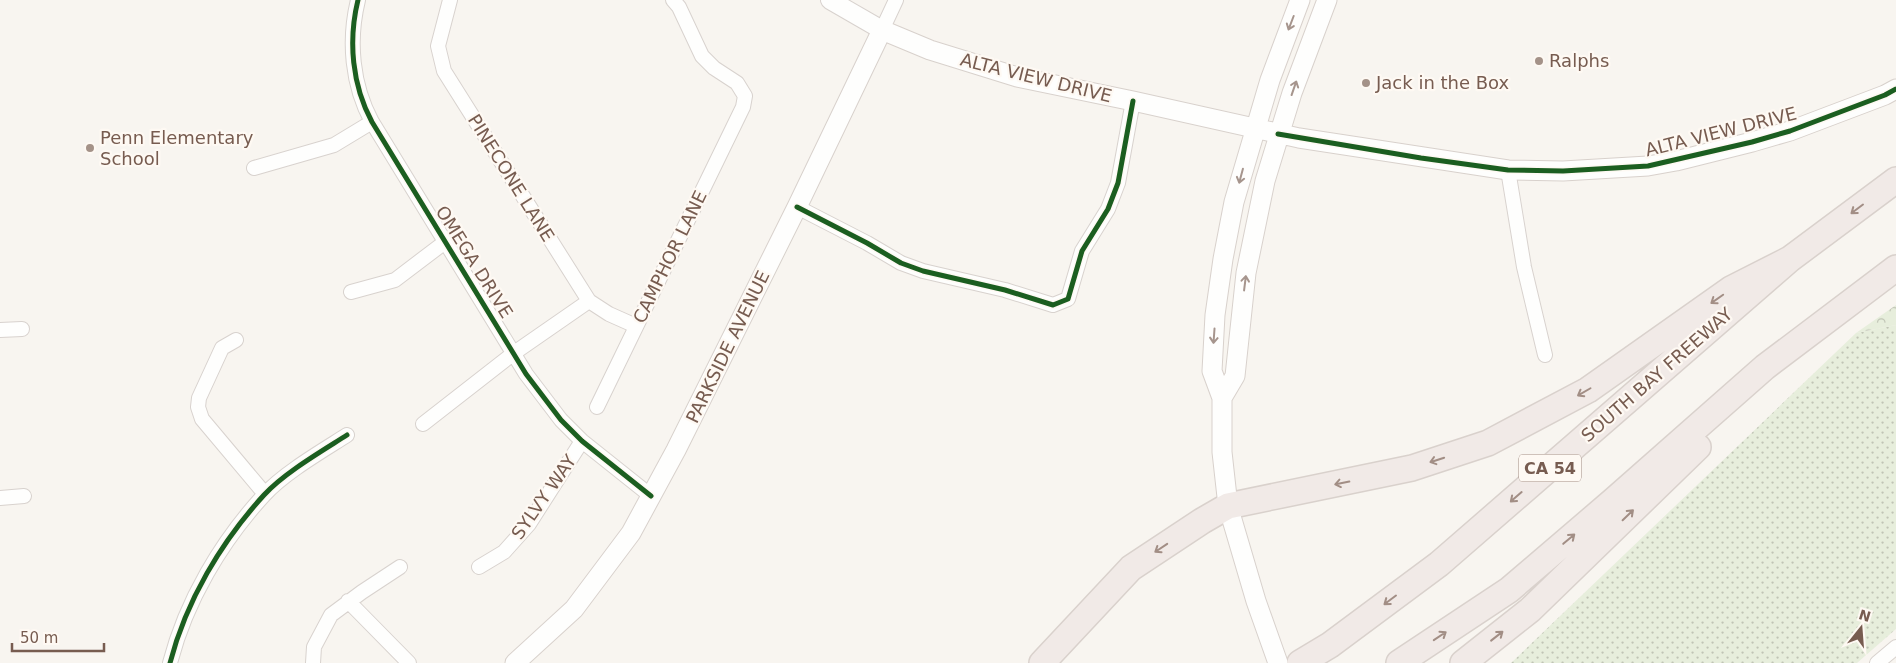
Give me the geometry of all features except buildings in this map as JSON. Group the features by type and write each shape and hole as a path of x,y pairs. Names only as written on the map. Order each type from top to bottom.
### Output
{"highway":[{"name":"SOUTH BAY FREEWAY","path":"1300,663 1330,645 1439,564 1790,259 1896,180"},
{"path":"1042,663 1131,568 1228,506 1412,468 1488,443 1588,390 1731,289 1790,259"},
{"path":"1399,663 1509,590 1765,367 1896,268"},
{"path":"1463,663 1530,610 1706,440 1876,282"}],"main road":[{"path":"1278,663 1256,601 1228,506 1222,452 1222,398 1212,371 1216,314 1223,259 1234,202 1270,80 1300,0"},
{"path":"1222,398 1235,376 1246,273 1265,181 1278,134 1308,46 1327,0"},
{"name":"ALTA VIEW DRIVE","path":"882,30 930,50 1017,77 1278,134 1412,157 1508,170 1563,171 1648,166 1676,161 1790,131 1885,95 1896,89"},
{"name":"PARKSIDE AVENUE","path":"514,663 574,609 625,541 676,450 797,207 882,30"}],"street":[{"name":"OMEGA DRIVE","path":"358,0 355,12 352,57 362,104 372,122 526,374 561,420 582,441 651,496"},
{"name":"PINECONE LANE","path":"450,0 438,46 444,71 589,300 609,314 636,326"},
{"name":"CAMPHOR LANE","path":"597,408 743,107 745,96 736,83 714,68 702,56 673,0"},
{"name":"ALTA VIEW DRIVE","path":"830,0 882,30"},
{"name":"PARKSIDE AVENUE","path":"882,30 896,0"},
{"path":"797,207 901,263 923,271 1005,290 1053,306 1068,299 1082,251 1108,210 1118,183 1133,101"},
{"path":"254,168 334,144 372,122"},
{"path":"1508,170 1524,267 1545,355"},
{"path":"350,292 395,280 445,242"},
{"path":"423,424 514,353 589,300"},
{"path":"0,330 22,329"},
{"path":"236,340 222,348 199,398 198,406 202,419 265,494"},
{"path":"170,663 182,626 204,578 218,556 265,494 308,460 347,435"},
{"name":"SYLVY WAY","path":"479,567 504,552 529,524 582,441"},
{"path":"0,498 24,496"},
{"path":"313,663 314,647 331,615 348,601 400,567"},
{"path":"348,601 410,663"},
{"path":"1876,663 1896,647"}],"green space":[{"path":"1896,305 1896,325 1856,333"},
{"path":"1896,325 1896,629 1857,663 1511,663 1856,333"}],"cycle path":[{"path":"358,0 353,31 354,62 360,93 372,122 526,374 561,420 582,441 651,496"},
{"path":"1278,134 1421,158 1508,170 1563,171 1648,166 1752,142 1790,131 1885,95 1896,89"},
{"path":"797,207 901,263 923,271 1005,290 1053,305 1068,299 1082,251 1108,209 1118,183 1133,101"},
{"path":"170,663 185,617 195,595 233,532 272,487 347,435"}],"place":[{"name":"Ralphs","path":"1539,61"},
{"name":"Jack in the Box","path":"1366,83"},
{"name":"Penn Elementary School","path":"90,148"}]}
